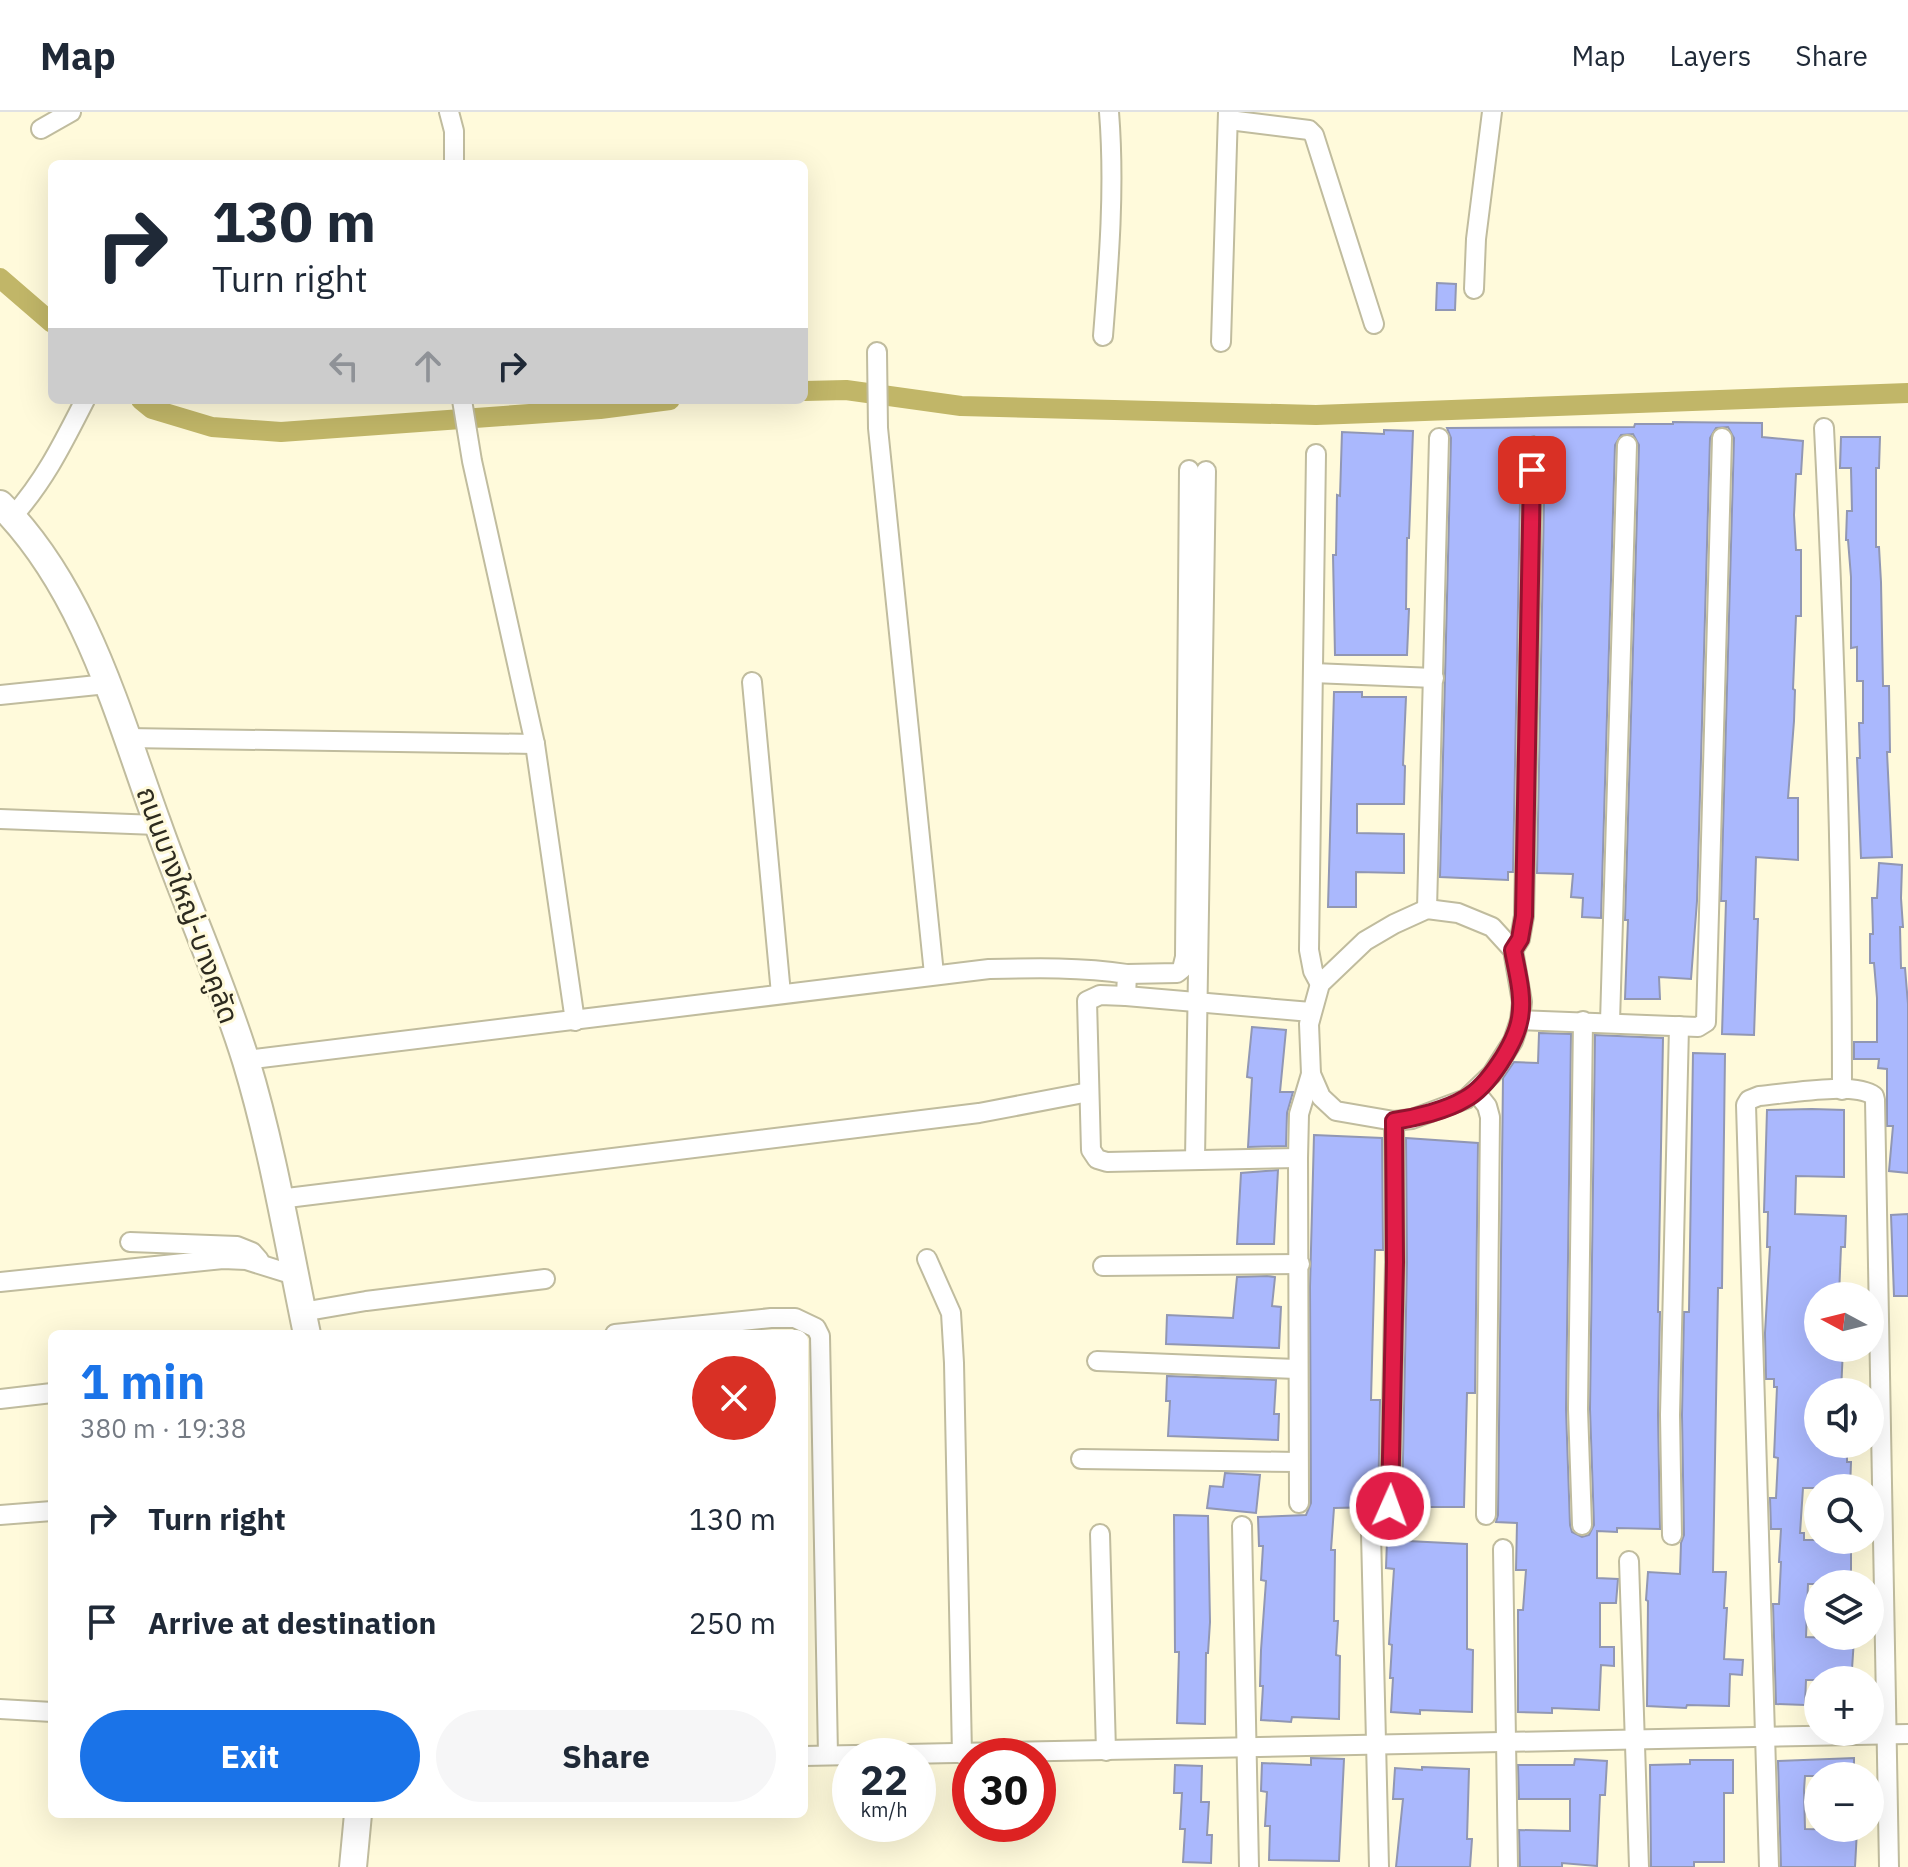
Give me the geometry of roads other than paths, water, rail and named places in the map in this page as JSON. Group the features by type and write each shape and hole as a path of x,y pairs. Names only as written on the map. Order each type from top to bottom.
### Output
{"street":[{"path":"41,129 71,112"},
{"path":"449,112 454,131 454,160"},
{"path":"1103,336 1112,217 1109,112"},
{"path":"1474,289 1476,239 1492,112"},
{"path":"1221,342 1228,116 1309,130 1314,135 1374,324"},
{"path":"876,360 876,406 934,974"},
{"path":"6,510 43,479 83,404"},
{"path":"463,404 472,461 535,744 575,1021"},
{"path":"1824,428 1835,648 1842,890 1842,1090"},
{"path":"1427,909 1439,438"},
{"path":"1520,1020 1698,1027 1706,1022 1722,438"},
{"path":"1610,1022 1627,445"},
{"path":"1513,950 1520,939 1524,916 1533,448"},
{"path":"1316,454 1309,950 1313,971 1320,984"},
{"path":"246,1060 934,974 1081,967 1127,974 1177,973 1184,965 1185,957 1197,470 1199,1002 1195,1159"},
{"name":"ถนนบางใหญ่-บางคูลัด","path":"6,510 57,577 76,609 107,684 246,1060 304,1323"},
{"path":"1313,673 1434,678"},
{"path":"752,682 781,994"},
{"path":"0,695 107,684"},
{"path":"127,738 535,744"},
{"path":"0,819 157,825"},
{"path":"1299,1503 1299,1114 1311,1074 1311,1012 1320,984 1365,941 1427,909 1458,913 1492,927 1513,950 1522,1002 1520,1020 1513,1041 1492,1074 1466,1099 1412,1119 1394,1121 1336,1111 1321,1097 1311,1074"},
{"path":"1126,996 1127,974"},
{"path":"1298,1158 1107,1162 1097,1159 1091,1150 1087,1001 1100,995 1126,996 1311,1012"},
{"path":"1582,1525 1578,1409 1583,1021"},
{"path":"1672,1535 1670,1415 1679,1026"},
{"path":"1769,1867 1746,1105 1749,1100 1759,1096 1842,1090 1865,1091 1875,1100 1889,1867"},
{"path":"1475,1091 1487,1106 1490,1117 1486,1515"},
{"path":"279,1199 979,1113 1089,1092"},
{"path":"1390,1506 1395,1262 1394,1121"},
{"path":"130,1242 237,1246 252,1252 264,1265"},
{"path":"0,1282 223,1259 264,1265 294,1275"},
{"path":"927,1259 951,1313 962,1738"},
{"path":"1103,1266 1300,1264"},
{"path":"304,1323 545,1279"},
{"path":"654,1330 795,1318 816,1328 820,1336 828,1755"},
{"path":"1097,1361 1297,1369"},
{"path":"0,1399 48,1393"},
{"path":"1081,1459 1297,1462"},
{"path":"0,1515 48,1511"},
{"path":"1242,1526 1249,1867"},
{"path":"1371,1533 1379,1867"},
{"path":"1100,1534 1106,1751"},
{"path":"1503,1549 1508,1867"},
{"path":"1629,1561 1639,1867"},
{"path":"0,1709 48,1712"},
{"path":"1056,1752 1908,1734"},
{"path":"808,1756 952,1754"},
{"path":"353,1867 358,1818"}],"waterway":[{"path":"0,278 48,320"},
{"path":"808,391 846,390 961,406 1316,415 1908,393"},
{"path":"146,404 152,409 212,427 281,432 639,404"}]}
